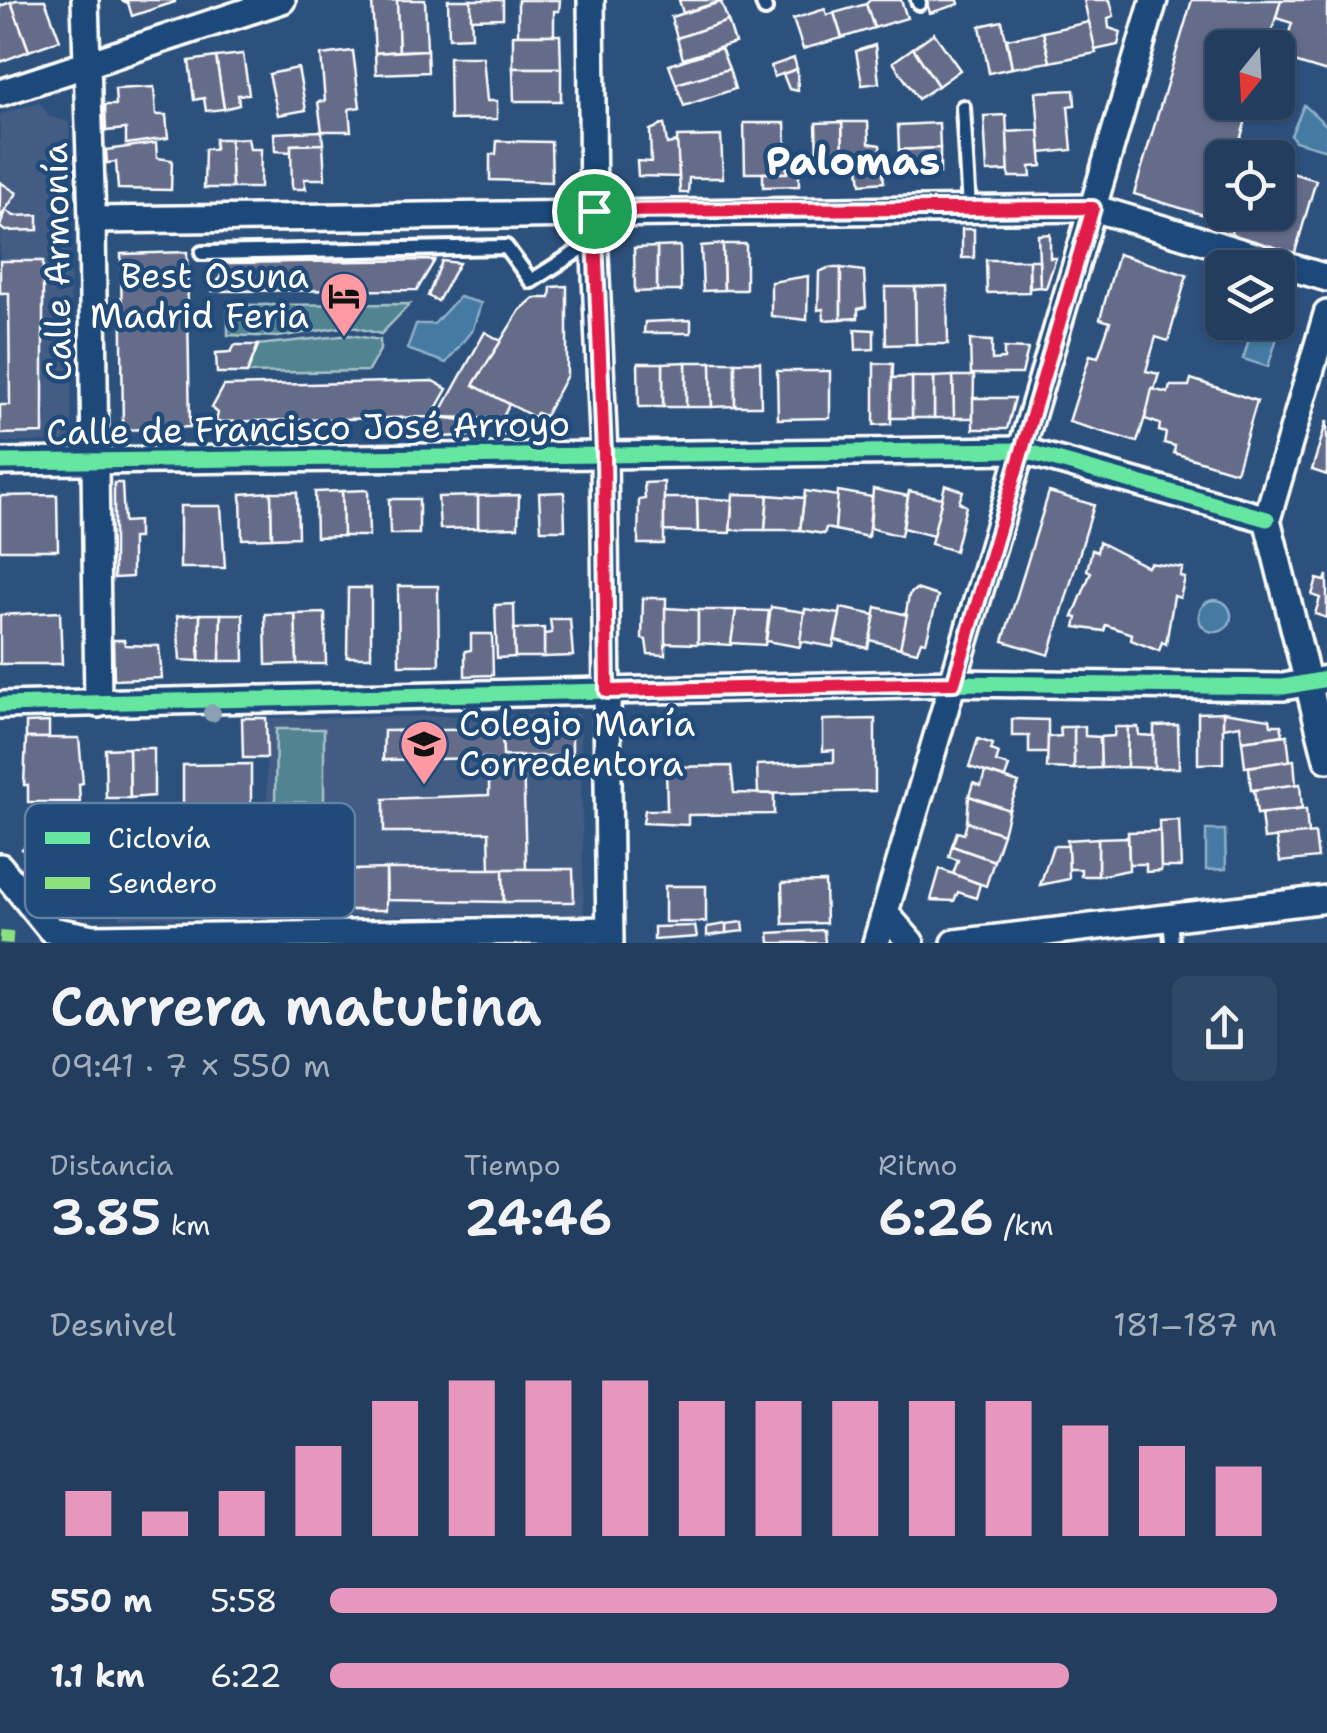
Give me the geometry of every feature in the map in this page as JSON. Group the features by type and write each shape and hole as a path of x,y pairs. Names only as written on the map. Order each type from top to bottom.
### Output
{"street":[{"name":"Calle Armonía","path":"84,0 89,65 98,704"},
{"path":"0,93 282,0"},
{"path":"54,937 610,937 604,454 594,241 591,0"},
{"path":"876,943 1154,0"},
{"path":"92,220 1093,208 1327,278"},
{"path":"1327,314 1267,519 1319,682 1327,759"},
{"name":"Calle de Francisco José Arroyo","path":"0,462 1021,450 1267,519"},
{"path":"0,705 954,683 1319,682"},
{"path":"0,867 25,899"},
{"path":"954,943 1171,930 1327,899"},
{"path":"886,914 911,943"}],"lane":[{"path":"964,106 969,209"},
{"path":"202,253 506,247 531,281 594,241"}],"shaded area":[{"path":"39,102 50,117 69,122 72,442 0,442 0,114"},
{"path":"1304,105 1327,126 1327,150 1295,141 1291,135"},
{"path":"459,297 481,303 473,329 446,363 407,349 416,324 434,324"},
{"path":"1249,340 1276,340 1268,367 1243,359"},
{"path":"1215,600 1226,605 1231,616 1226,627 1215,632 1204,627 1199,616 1204,605"},
{"name":"Colegio María Corredentora","path":"580,714 584,914 355,916 355,803 267,803 266,718"},
{"path":"1206,830 1225,830 1226,869 1206,870"}],"green space":[{"path":"410,304 381,334 349,326 278,337 228,335 228,305"},
{"path":"350,335 380,340 380,350 368,371 247,373 258,345"},
{"path":"276,729 324,729 324,803 275,802"}],"building":[{"path":"45,0 60,40 29,51 11,2"},
{"path":"121,0 175,2 132,16 128,3"},
{"path":"397,0 399,51 375,53 372,2"},
{"path":"397,0 425,0 427,50 399,51"},
{"path":"448,0 471,0 472,37 449,38"},
{"path":"471,0 503,0 503,18 471,19"},
{"path":"518,0 560,0 559,11 554,11 554,35 518,35"},
{"path":"679,0 725,0 683,13"},
{"path":"870,0 901,0 907,18 874,28 866,4"},
{"path":"926,0 958,0 959,4 930,13"},
{"path":"1084,0 1110,0 1114,16 1108,18 1109,28 1121,32 1118,45 1095,50"},
{"path":"1192,0 1281,0 1272,30 1205,30 1205,120 1246,120 1240,140 1205,140 1205,215 1134,194"},
{"path":"1281,0 1327,0 1327,72 1295,62 1292,23 1276,18"},
{"path":"11,2 29,51 0,62 0,6"},
{"path":"721,2 728,21 677,38 671,17"},
{"path":"866,4 874,28 842,38 834,13"},
{"path":"825,9 827,15 834,13 842,38 803,49 793,19"},
{"path":"728,21 735,43 683,59 677,38"},
{"path":"1002,21 1012,68 989,73 980,26"},
{"path":"1089,22 1096,53 1050,62 1043,32"},
{"path":"1043,32 1050,62 1012,68 1007,39"},
{"path":"934,33 960,70 938,86 913,48"},
{"path":"513,35 560,35 561,68 513,68"},
{"path":"875,45 879,83 862,85 856,51"},
{"path":"721,48 729,69 676,84 669,65"},
{"path":"913,48 938,86 918,99 893,62"},
{"path":"427,50 428,72 376,74 375,53"},
{"path":"353,51 360,107 349,109 351,131 322,131 318,102 325,101 321,55"},
{"path":"243,54 249,94 238,95 239,105 224,109 216,57"},
{"path":"216,57 224,109 206,111 204,98 194,100 189,61"},
{"path":"449,57 483,57 487,101 497,101 497,119 450,120"},
{"path":"794,58 797,69 774,77 771,66"},
{"path":"298,68 306,110 278,115 269,74"},
{"path":"513,68 561,68 561,101 514,101"},
{"path":"729,69 735,89 684,106 676,84"},
{"path":"797,69 798,91 789,89 783,74"},
{"path":"154,87 156,115 166,115 168,138 126,144 126,129 106,131 105,105 116,105 115,89"},
{"path":"1074,90 1075,105 1068,106 1072,150 1041,153 1036,92"},
{"path":"1006,115 1009,171 987,172 984,116"},
{"path":"842,122 868,122 869,143 880,145 884,182 861,184 858,160 843,161"},
{"path":"842,122 843,161 817,161 816,123"},
{"path":"744,123 785,123 787,173 745,173"},
{"path":"939,123 940,148 899,150 898,125"},
{"path":"664,124 667,144 678,142 679,177 638,176 637,161 651,162 650,130"},
{"path":"1039,130 1042,166 1030,167 1031,177 1009,177 1007,132"},
{"path":"322,131 323,144 291,145 291,152 275,151 274,133"},
{"path":"721,136 723,178 689,178 688,193 680,193 677,137"},
{"path":"248,138 250,149 261,149 260,188 232,188 230,139"},
{"path":"215,139 230,139 232,188 204,188 205,149 215,149"},
{"path":"497,141 551,142 552,182 490,180 490,155 496,154"},
{"path":"156,143 157,158 172,160 171,190 118,189 116,162 107,163 106,150"},
{"path":"323,144 325,179 304,179 306,189 292,189 291,145"},
{"path":"940,148 940,173 900,175 899,150"},
{"path":"786,157 799,157 799,186 763,187 763,173 787,173"},
{"path":"1295,174 1316,180 1295,253 1230,237 1232,230 1295,230"},
{"path":"0,182 17,193 0,218"},
{"path":"5,210 14,216 38,215 38,230 5,231 0,227"},
{"path":"962,229 974,229 974,258 962,258"},
{"path":"1050,234 1050,258 1056,258 1046,288 1040,287 1038,235"},
{"path":"723,244 724,290 703,291 701,246"},
{"path":"723,244 746,244 746,290 724,290"},
{"path":"680,246 681,291 657,291 657,247"},
{"path":"657,247 657,291 635,292 634,248"},
{"path":"187,252 190,427 123,430 121,254"},
{"path":"1118,254 1187,275 1168,341 1156,337 1146,371 1159,374 1137,442 1069,422 1090,355 1098,357 1110,322 1100,319"},
{"path":"435,260 417,290 213,291 227,263"},
{"path":"986,260 1029,260 1029,292 987,293"},
{"path":"1029,260 1039,260 1040,287 1030,288"},
{"path":"0,261 43,261 43,433 0,434 0,405 10,405 9,293 0,293"},
{"path":"442,261 459,263 438,301 428,296"},
{"path":"841,268 841,319 824,320 823,309 818,310 819,272"},
{"path":"841,268 864,271 866,307 858,309 858,318 841,319"},
{"path":"808,276 807,320 771,316 771,282"},
{"path":"567,286 567,375 545,416 537,413 534,417 473,385 520,310 534,298 550,298 551,287"},
{"path":"947,286 948,344 916,344 915,287"},
{"path":"885,287 915,287 916,344 886,345"},
{"path":"691,320 691,333 644,333 645,322"},
{"path":"855,329 874,330 874,349 856,350"},
{"path":"485,332 501,341 473,385 509,404 502,419 438,417"},
{"path":"970,340 992,341 992,360 1004,359 1004,348 1028,349 1022,374 971,374"},
{"path":"235,345 258,345 247,373 217,373 216,353 231,352"},
{"path":"686,362 711,362 712,407 686,407"},
{"path":"686,362 686,407 663,407 663,363"},
{"path":"711,362 735,362 735,406 712,407"},
{"path":"735,362 760,362 761,406 735,406"},
{"path":"638,363 663,363 663,407 639,407"},
{"path":"874,363 893,364 891,424 874,425"},
{"path":"777,371 830,371 830,418 778,419"},
{"path":"953,376 974,376 973,418 954,418"},
{"path":"953,376 954,418 934,418 934,377"},
{"path":"912,377 934,377 934,418 912,418"},
{"path":"912,377 912,418 891,418 892,378"},
{"path":"1191,379 1257,401 1236,472 1174,453 1175,446 1164,443 1166,433 1159,431 1160,424 1145,419 1152,389 1168,393 1170,386 1189,386"},
{"path":"433,381 447,389 431,417 216,422 218,413 212,408 224,386"},
{"path":"973,398 1015,398 1007,429 973,429"},
{"path":"438,417 471,421 469,436 437,437"},
{"path":"498,419 545,419 545,435 498,435"},
{"path":"1327,420 1327,475 1312,470"},
{"path":"664,482 664,544 638,544 639,500 645,499 644,483"},
{"path":"114,483 122,483 124,522 138,521 138,538 132,538 132,577 114,578"},
{"path":"945,485 963,491 959,502 966,506 955,551 931,544"},
{"path":"873,489 908,496 901,536 870,528"},
{"path":"368,490 369,536 343,536 342,491"},
{"path":"342,491 343,536 316,537 315,492"},
{"path":"805,491 838,496 835,530 826,528 824,534 800,530"},
{"path":"838,491 872,497 868,537 835,530"},
{"path":"909,491 942,498 933,536 903,528"},
{"path":"271,492 272,538 242,539 241,494"},
{"path":"271,492 297,492 298,537 272,538"},
{"path":"564,492 565,530 541,530 539,493"},
{"path":"1049,492 1094,505 1049,655 1003,641"},
{"path":"733,494 768,495 765,530 730,530"},
{"path":"57,495 58,550 0,550 0,496"},
{"path":"519,495 518,527 478,528 478,496"},
{"path":"768,495 804,498 800,530 765,530"},
{"path":"478,496 478,528 440,529 438,497"},
{"path":"664,498 697,498 698,532 664,531"},
{"path":"697,498 732,500 730,533 698,532"},
{"path":"389,499 419,499 419,534 390,534"},
{"path":"180,506 221,506 225,568 180,568"},
{"path":"1099,542 1148,567 1150,563 1183,568 1180,598 1174,596 1166,644 1162,642 1159,651 1131,640 1132,634 1106,625 1104,631 1075,627 1077,618 1073,617 1091,572 1087,570 1092,550 1097,552"},
{"path":"1327,575 1327,618 1315,614 1320,598 1312,595 1317,579 1325,581"},
{"path":"398,586 438,586 439,665 399,665"},
{"path":"348,588 371,588 371,657 347,657"},
{"path":"916,589 938,596 926,642 921,641 917,652 900,648 909,595"},
{"path":"643,598 666,598 665,655 648,654 646,640 642,639"},
{"path":"514,604 515,657 497,658 495,605"},
{"path":"771,607 804,612 800,647 766,641"},
{"path":"876,607 907,615 900,648 870,640"},
{"path":"665,608 698,610 698,644 665,643"},
{"path":"841,608 875,615 868,648 835,640"},
{"path":"805,609 840,614 833,647 800,641"},
{"path":"698,610 736,610 731,645 698,643"},
{"path":"736,610 769,611 765,645 731,643"},
{"path":"60,612 62,664 0,664 0,615"},
{"path":"325,613 326,664 297,664 295,614"},
{"path":"200,614 221,614 220,661 199,661"},
{"path":"200,614 199,661 180,660 177,616"},
{"path":"221,614 243,614 244,661 220,661"},
{"path":"265,614 295,614 297,664 266,665"},
{"path":"550,619 570,619 573,656 544,657 544,634 552,633"},
{"path":"544,628 544,657 515,657 514,629"},
{"path":"471,634 492,634 493,675 465,676 465,651 471,650"},
{"path":"113,640 124,640 125,645 159,646 162,678 114,680"},
{"path":"1223,712 1270,719 1271,725 1281,725 1283,735 1242,741 1240,725 1223,728"},
{"path":"1223,712 1223,763 1198,764 1198,713"},
{"path":"242,718 266,718 267,758 243,758"},
{"path":"875,719 875,791 758,794 757,765 834,762 834,750 823,751 823,720"},
{"path":"1012,719 1048,720 1048,753 1029,753 1029,736 1012,736"},
{"path":"49,722 49,738 26,738 26,723"},
{"path":"502,724 572,724 572,756 503,756"},
{"path":"1178,725 1179,768 1154,768 1154,726"},
{"path":"1085,726 1085,736 1100,737 1101,768 1074,769 1074,727"},
{"path":"1060,727 1074,727 1074,769 1047,768 1048,737 1061,736"},
{"path":"1115,727 1128,727 1127,767 1101,768 1100,737 1114,736"},
{"path":"1128,727 1138,727 1139,735 1154,736 1154,768 1127,767"},
{"path":"502,729 503,756 523,757 526,869 490,869 489,832 384,832 384,799 489,795 489,758 383,760 384,731"},
{"path":"1287,735 1290,761 1245,767 1242,741"},
{"path":"26,738 79,738 83,783 79,784 80,802 28,802 28,785 24,785"},
{"path":"978,739 993,744 991,750 999,753 996,762 1009,766 1005,778 969,767"},
{"path":"129,748 130,798 106,798 105,749"},
{"path":"129,748 154,748 154,796 130,798"},
{"path":"1294,760 1296,785 1251,790 1249,767"},
{"path":"251,764 251,803 183,803 183,765"},
{"path":"731,766 734,793 774,794 774,814 688,815 688,825 643,823 645,810 667,810 666,767"},
{"path":"985,772 1019,783 1009,810 969,796 973,783 981,786"},
{"path":"1300,784 1302,809 1257,814 1254,790"},
{"path":"969,796 1009,810 1003,834 967,822"},
{"path":"1306,809 1308,834 1264,839 1261,814"},
{"path":"1179,820 1181,867 1161,867 1159,821"},
{"path":"967,822 1003,834 994,861 952,846 957,832 964,834"},
{"path":"1160,831 1161,871 1146,872 1146,864 1129,864 1128,832"},
{"path":"1315,833 1318,858 1280,862 1276,837"},
{"path":"1128,837 1129,870 1098,876 1098,838"},
{"path":"1098,838 1098,876 1081,876 1081,869 1069,869 1067,840"},
{"path":"952,846 994,861 986,886 953,874 958,860 949,857"},
{"path":"1053,846 1068,846 1069,879 1040,885"},
{"path":"386,869 503,869 504,902 387,900"},
{"path":"386,869 386,910 355,910 355,870"},
{"path":"503,869 573,869 574,902 504,902"},
{"path":"940,869 980,884 976,898 958,892 954,901 931,900"},
{"path":"825,882 826,923 783,924 782,883"},
{"path":"665,886 706,886 706,922 665,922"},
{"path":"743,922 744,931 726,933 726,924"},
{"path":"726,924 726,933 707,936 707,927"},
{"path":"695,926 697,937 654,940 654,927"},
{"path":"824,930 825,943 770,943 769,933"}],"marked path":[{"path":"0,937 13,938"}],"cycle path":[{"path":"0,462 1021,450 1267,519"},
{"path":"0,705 954,683 1283,687 1327,679"}],"place":[{"name":"Best Osuna Madrid Feria","path":"344,338"},
{"name":"Colegio María Corredentora","path":"424,786"}],"district":[{"name":"Palomas","path":"853,161"}],"route":[{"path":"1093,208 954,683 607,691 604,454 594,211 1093,208"}]}
